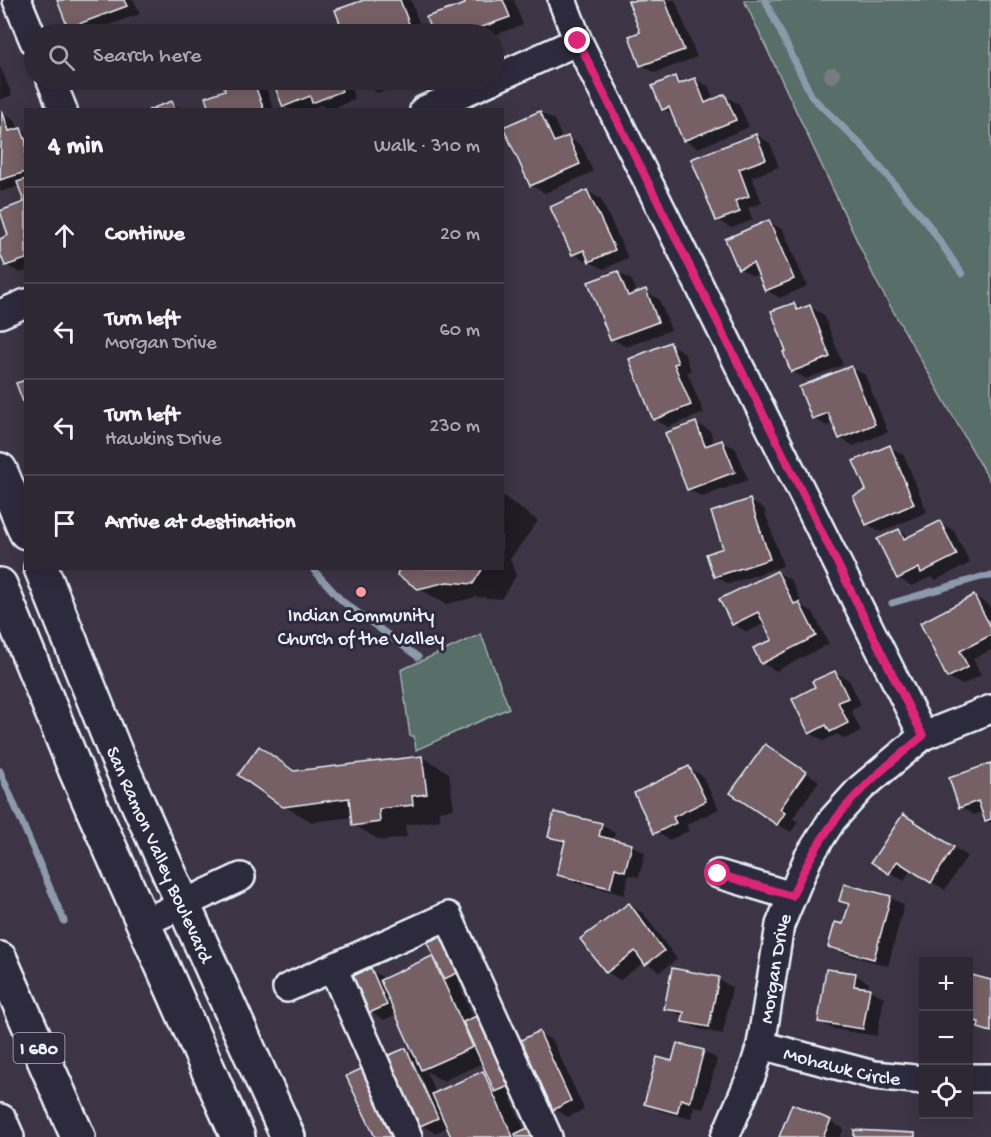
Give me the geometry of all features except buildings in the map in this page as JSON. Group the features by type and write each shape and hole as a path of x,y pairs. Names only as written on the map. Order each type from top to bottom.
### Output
{"main road":[{"path":"0,470 24,527"},
{"name":"San Ramon Valley Boulevard","path":"42,570 117,757 288,1137"},
{"path":"0,585 71,760 238,1137"},
{"name":"I 680","path":"0,959 78,1137"},
{"path":"0,1121 7,1137"}],"street":[{"path":"17,0 27,24"},
{"path":"562,0 578,41 923,736"},
{"path":"504,74 578,41"},
{"path":"55,90 62,108"},
{"path":"428,108 469,90"},
{"path":"0,314 24,304"},
{"name":"Morgan Drive","path":"725,1137 752,1074 761,1045 780,925 808,858 832,820 861,788 923,736 991,709"},
{"path":"718,874 792,896"},
{"path":"143,923 241,878"},
{"path":"287,988 448,916 548,1137"},
{"path":"333,968 408,1137"},
{"name":"Mohawk Circle","path":"761,1045 874,1075 919,1080"},
{"path":"973,1078 991,1078"}],"green space":[{"path":"744,0 991,0 991,483 876,281"},
{"path":"481,634 509,708 416,750 414,736 410,736 401,670"}],"waterway":[{"path":"765,0 812,97 862,146 928,224 962,274"},
{"path":"314,570 342,601 418,657"},
{"path":"892,603 991,576"},
{"path":"0,771 64,921"}],"place":[{"name":"Indian Community Church of the Valley","path":"361,592"}],"route":[{"path":"578,41 923,736 861,788 832,820 808,858 792,896 718,874"}]}
